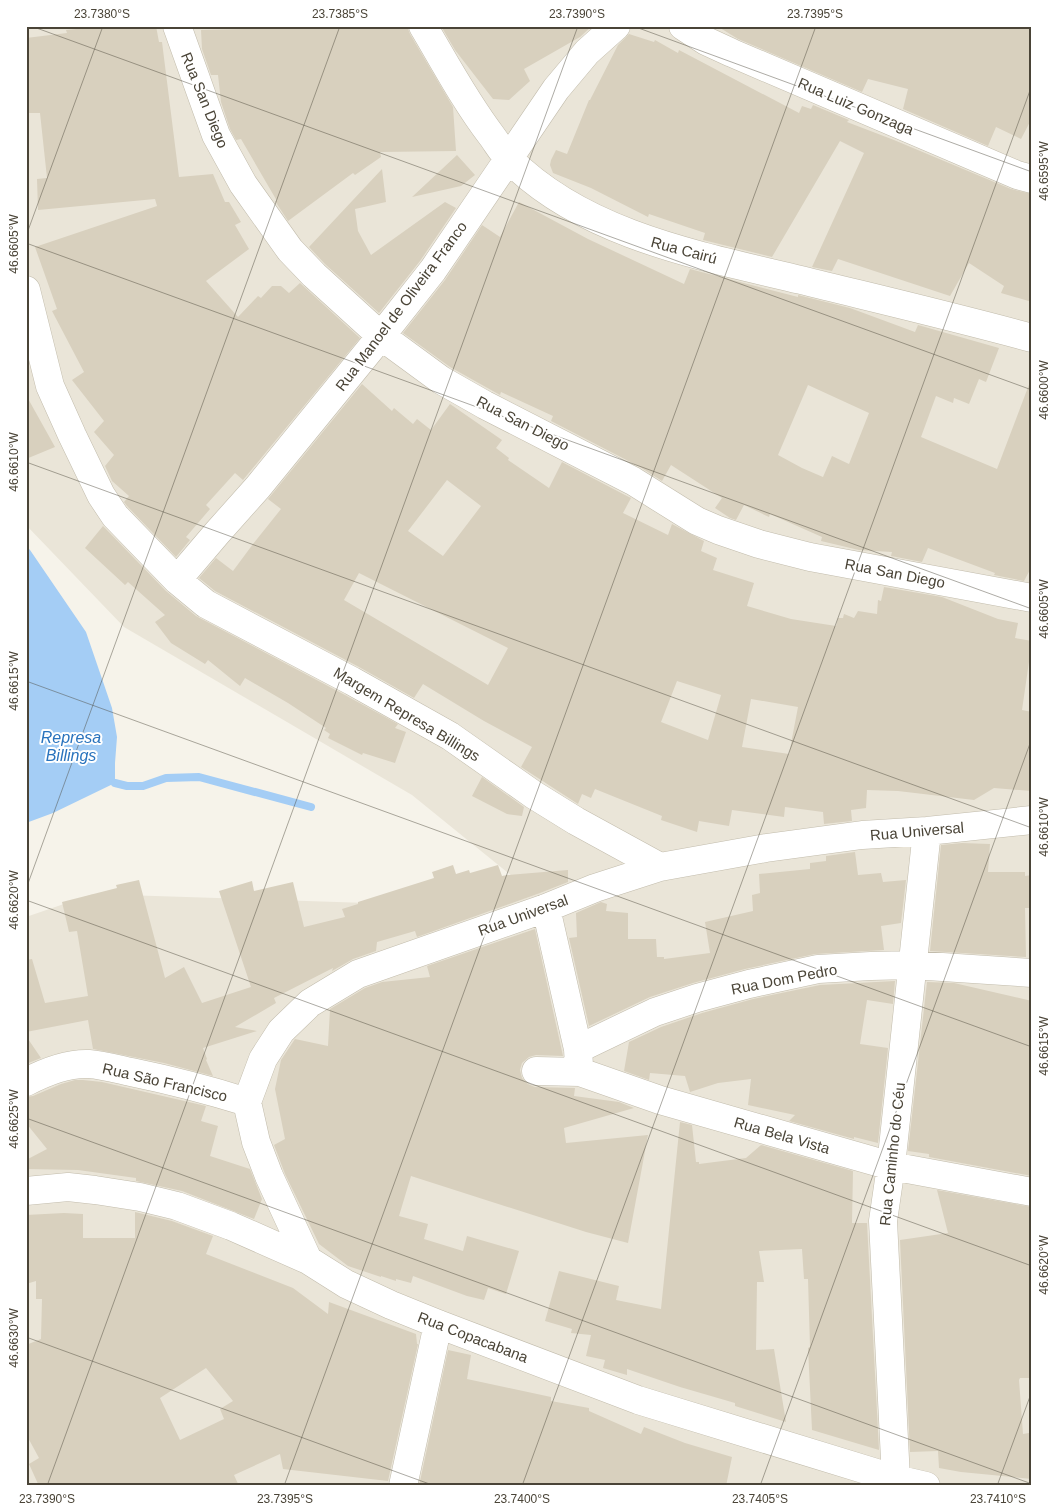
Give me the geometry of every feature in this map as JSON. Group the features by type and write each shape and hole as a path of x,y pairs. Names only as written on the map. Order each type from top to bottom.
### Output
{"street":[{"name":"Rua San Diego","path":"177,26 216,135 243,184 290,250 314,275 381,336 441,380 485,405 625,476 697,520 718,530 759,544 810,557 1032,598"},
{"name":"Rua Cairú","path":"423,26 478,117 508,158 553,196 612,226 643,239 1032,338"},
{"name":"Rua Manoel de Oliveira Franco","path":"178,580 258,487 433,270 556,89 587,52 616,26"},
{"name":"Rua Luiz Gonzaga","path":"683,26 706,41 732,54 1017,175 1032,179"},
{"name":"Margem Represa Billings","path":"26,290 50,386 101,495 115,516 178,580 206,604 301,653 450,736 534,795 576,821 660,867"},
{"name":"Rua Universal","path":"247,1102 263,1059 281,1031 310,1003 358,974 546,908 595,888 660,867 766,848 862,835 927,831 1032,820"},
{"name":"Rua Caminho do Céu","path":"896,1479 883,1222 891,1166 927,831"},
{"path":"546,908 579,1060"},
{"name":"Rua Dom Pedro","path":"579,1060 655,1012 749,984 818,970 912,965 1032,973"},
{"name":"Rua Bela Vista","path":"536,1071 579,1060 628,1089 687,1108 891,1166 1032,1192"},
{"name":"Rua São Francisco","path":"26,1082 57,1069 89,1064 156,1077 247,1102"},
{"path":"247,1102 256,1142 269,1176 308,1260"},
{"name":"Rua Copacabana","path":"26,1191 68,1187 140,1197 177,1206 231,1226 308,1260 346,1284 391,1306 638,1400 896,1479 926,1486"},
{"path":"403,1486 438,1324"}],"shaded area":[{"path":"26,26 1032,26 1032,1486 26,1486 26,917 93,894 427,905 512,876 412,795 124,627 26,525"}],"water":[{"name":"Represa Billings","path":"26,546 86,632 112,708 117,737 115,783 53,813 26,823"}],"building":[{"path":"107,26 156,26 159,42 162,42 179,177 213,174 225,202 229,202 241,222 235,225 249,249 206,281 238,317 258,296 261,298 272,286 281,286 289,293 300,283 360,338 243,480 235,473 206,505 210,509 186,537 190,540 176,557 127,506 124,502 129,496 112,481 105,466 114,455 94,432 104,421 72,380 84,372 52,311 57,309 35,247 157,206 155,199 38,210 37,179 47,178 40,113 26,113 26,38 67,33 66,30"},
{"path":"407,26 453,107 456,151 380,152 381,157 355,175 353,173 288,221 241,139 236,140 230,129 221,102 218,75 211,75 202,49 201,30 244,29 244,27"},
{"path":"441,26 592,26 580,37 524,69 530,81 509,100 493,99 455,50"},
{"path":"717,26 1032,26 1032,118 1021,139 996,127 988,146 903,109 908,89 868,79 862,92 738,39"},
{"path":"629,34 654,42 655,40 678,53 679,50 799,113 802,106 811,109 813,105 849,120 847,122 1011,189 1032,194 1032,302 1001,293 1004,286 969,263 950,296 838,259 832,271 812,267 864,153 840,141 772,257 703,240 705,233 649,214 648,217 591,188 553,173 550,165 556,150 567,154 589,100 618,45"},
{"path":"457,155 475,175 461,186 412,197"},
{"path":"382,169 386,202 355,209 358,231 371,255 445,202 456,208 420,261 379,313 309,247"},
{"path":"519,202 588,239 684,284 690,269 798,297 798,295 850,308 915,332 918,325 999,348 986,382 979,379 969,404 954,398 953,403 936,396 921,437 997,469 1030,382 1032,382 1032,566 1024,581 994,575 995,573 928,548 922,562 891,556 892,552 859,550 821,541 822,537 770,514 769,517 744,505 736,520 730,518 715,508 722,498 671,465 662,481 640,467 551,421 553,416 501,392 500,395 450,367 403,333 445,280 482,225 500,237","holes":["808,385 869,413 849,464 832,456 823,477 778,455"]},
{"path":"362,384 392,411 394,408 413,424 417,419 431,430 450,404 502,440 496,448 509,458 508,460 549,488 562,462 631,498 623,513 668,535 672,524 704,541 701,551 717,558 713,570 754,583 747,606 791,619 836,626 838,618 843,618 844,614 854,618 858,611 877,614 878,600 881,601 884,587 942,597 998,619 1018,623 1015,638 1032,641 1022,710 1032,712 1032,791 994,788 974,800 898,791 867,790 866,808 851,810 852,821 824,824 823,812 785,807 784,817 732,810 729,826 699,821 697,832 661,820 662,816 595,789 591,798 582,794 578,804 521,767 532,747 484,721 423,684 414,698 215,591 199,578 216,558 233,571 281,509 268,499","holes":["447,480 481,506 443,556 408,531","359,573 508,648 488,685 344,600","677,681 721,695 708,740 661,722","751,699 798,707 789,754 742,747"]},
{"path":"26,395 55,447 26,459"},
{"path":"103,526 166,591 196,616 398,724 395,728 406,732 395,763 363,753 362,755 328,738 330,734 324,730 326,728 288,703 245,678 240,686 208,660 205,664 171,643 155,622 165,615 128,582 125,585 85,548"},
{"path":"482,777 524,807 522,816 507,814 472,796"},
{"path":"962,843 990,844 988,872 1025,872 1025,876 1032,875 1032,908 1025,908 1026,957 930,951 941,845"},
{"path":"855,852 858,875 881,873 883,882 906,880 901,923 881,926 884,950 815,954 745,969 650,997 589,1026 569,938 577,937 576,913 601,902 607,904 606,911 628,913 628,939 656,939 657,957 664,957 664,959 710,953 705,922 753,911 752,895 760,893 759,874 810,869 810,863 826,861 826,856"},
{"path":"453,865 456,874 469,870 470,873 498,865 502,876 568,870 568,882 417,937 415,931 377,942 376,951 353,959 332,971 333,968 274,998 276,1003 235,1027 257,1031 203,1048 213,1076 164,1063 93,1049 88,1020 26,1032 26,960 32,959 45,1003 88,996 77,931 69,932 62,902 117,888 116,885 139,880 165,978 184,967 202,1003 251,987 219,891 252,881 254,891 293,882 304,927 345,917 342,909 358,904 358,902 434,878 432,872"},
{"path":"535,929 563,1056 536,1055 529,1057 522,1063 520,1070 522,1078 528,1084 535,1087 575,1088 574,1096 619,1102 634,1108 564,1128 566,1143 648,1135 628,1243 586,1232 411,1176 399,1216 428,1224 424,1239 463,1251 467,1236 519,1251 506,1294 488,1288 484,1300 467,1296 413,1276 411,1283 396,1279 396,1281 348,1266 319,1244 285,1174 274,1145 285,1139 275,1089 281,1060 295,1039 328,1046 330,1009 365,988 382,982 430,977 427,966"},
{"path":"895,981 893,1004 867,1000 860,1044 888,1048 878,1143 854,1137 854,1139 789,1121 795,1115 748,1105 751,1079 718,1083 690,1092 685,1076 650,1073 649,1080 624,1071 629,1042 661,1027 702,1013 753,999 820,985"},
{"path":"927,982 954,983 1032,1001 1032,1176 929,1157 929,1154 908,1151"},
{"path":"26,1036 41,1058 26,1064"},
{"path":"75,1080 102,1082 206,1106 201,1121 218,1126 210,1156 250,1169 262,1199 254,1219 182,1191 136,1181 136,1178 78,1170 26,1169 26,1160 47,1149 26,1123 26,1097"},
{"path":"680,1122 692,1125 696,1162 699,1162 699,1164 746,1158 761,1145 853,1171 852,1223 867,1223 879,1450 812,1430 808,1348 810,1347 808,1279 804,1279 802,1249 759,1251 764,1282 757,1282 756,1350 774,1349 786,1422 735,1406 735,1403 627,1369 627,1375 603,1368 605,1360 586,1356 591,1335 571,1333 572,1329 545,1321 559,1271 619,1286 616,1300 661,1309"},
{"path":"937,1190 1032,1207 1032,1378 1020,1378 1019,1380 1023,1434 1029,1433 1030,1440 1032,1440 1032,1479 939,1468 938,1451 910,1452 900,1240 948,1233"},
{"path":"135,1212 172,1221 213,1236 206,1254 293,1288 328,1314 329,1302 416,1334 418,1344 388,1481 283,1469 280,1454 234,1475 239,1486 39,1486 29,1464 39,1458 26,1434 26,1345 41,1339 42,1299 36,1299 36,1281 26,1284 26,1215 83,1214 83,1238 135,1238","holes":["206,1368 233,1401 220,1409 224,1419 180,1440 160,1398"]},
{"path":"448,1350 471,1355 467,1379 551,1397 551,1401 589,1408 589,1411 641,1434 644,1427 685,1443 732,1457 726,1486 419,1486"}],"waterway":[{"path":"115,783 127,786 143,786 166,778 199,777 311,807"}]}
